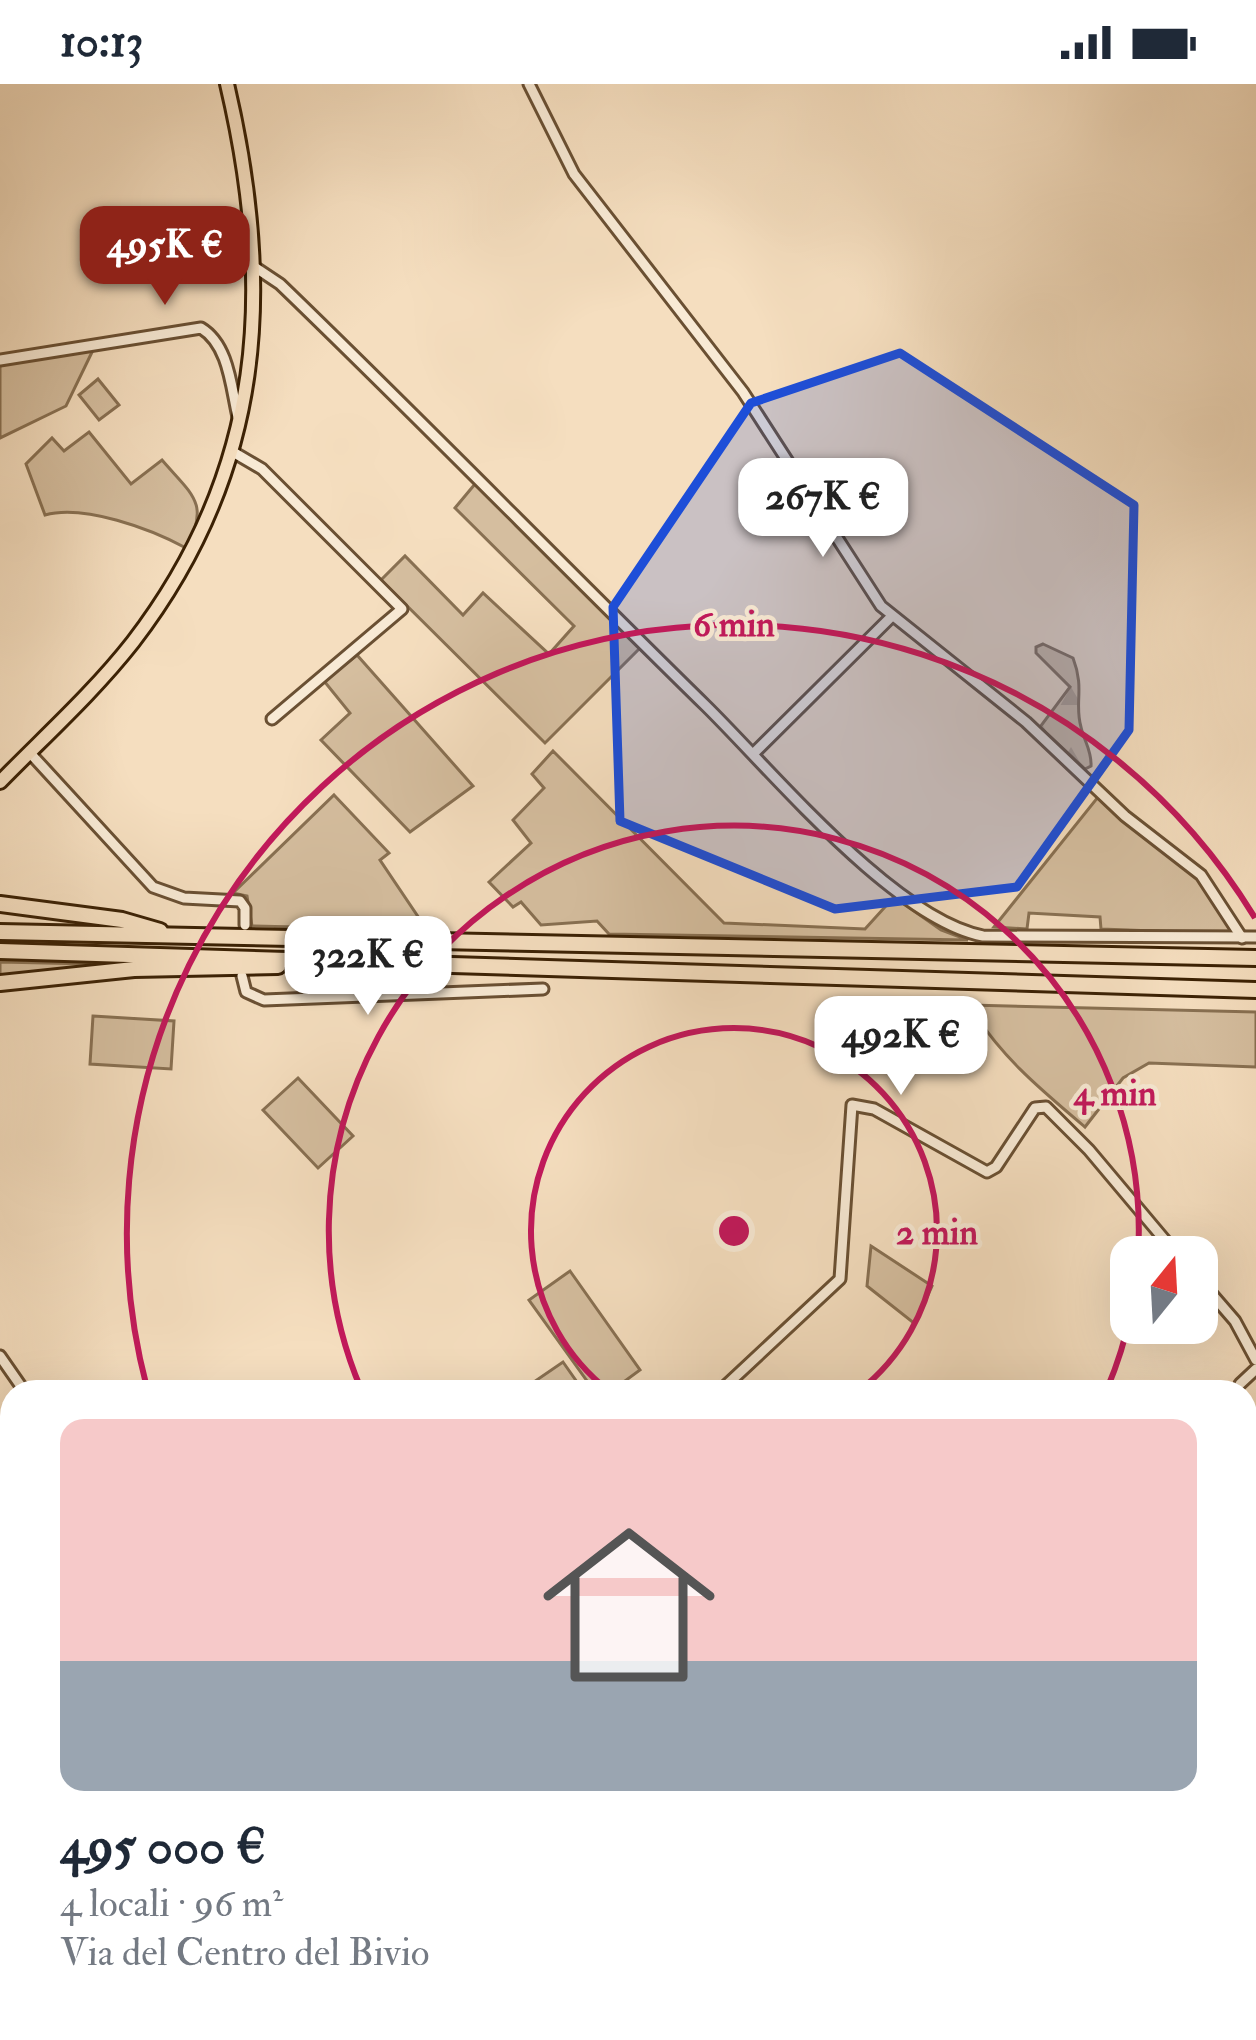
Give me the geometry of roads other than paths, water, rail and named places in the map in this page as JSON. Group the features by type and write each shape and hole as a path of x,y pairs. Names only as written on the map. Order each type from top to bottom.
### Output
{"highway":[{"path":"0,904 122,920 174,936"},
{"path":"0,932 1256,958"},
{"path":"0,951 1256,990"},
{"path":"0,983 134,969 263,968 319,960"}],"main road":[{"path":"0,782 123,655 158,607 208,520 233,452 254,315 256,268 243,154 226,84"}],"street":[{"path":"530,84 574,174 743,392 862,580 891,617 1026,722 1125,816 1201,875 1242,938"},
{"path":"256,268 280,284 402,403 845,845 912,902 952,928 983,936 1256,937"},
{"path":"0,360 181,328 204,329 214,338 228,368 239,422"},
{"path":"233,452 257,465 402,609 272,718"},
{"path":"754,753 891,617"},
{"path":"29,753 148,884 184,898 240,901 245,925"},
{"path":"242,976 246,992 264,1000 543,989"},
{"path":"732,1380 840,1280 852,1105 874,1108 987,1172 996,1167 1035,1108 1049,1109 1162,1236"},
{"path":"1218,1301 1235,1321 1256,1365"}]}
